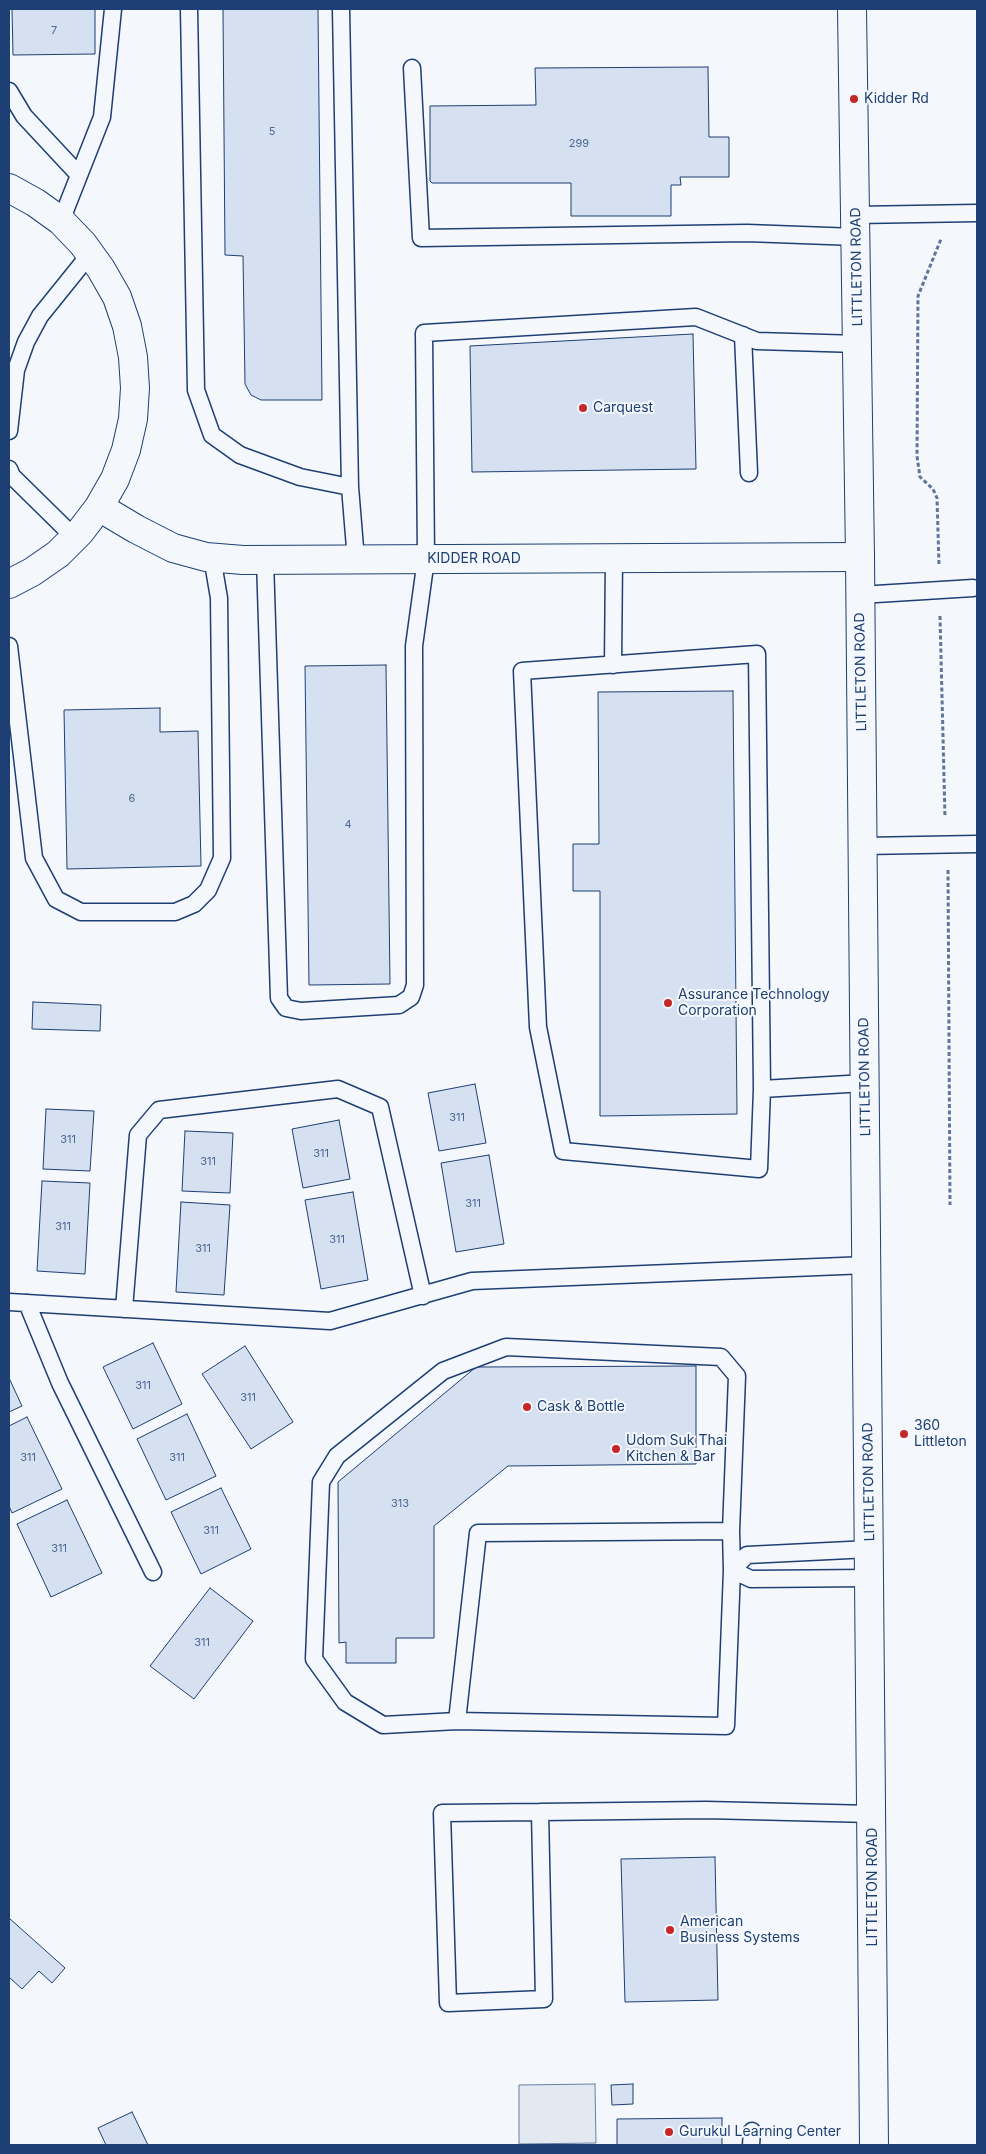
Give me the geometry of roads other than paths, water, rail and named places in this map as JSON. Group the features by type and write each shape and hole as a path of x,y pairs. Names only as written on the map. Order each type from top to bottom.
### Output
{"main road":[{"name":"LITTLETON ROAD","path":"852,9 858,344 874,2145"},
{"path":"9,188 36,203 61,222 101,269 117,297 127,326 136,388 133,419 126,450 115,479 100,506 58,554 32,572 9,584"},
{"name":"KIDDER ROAD","path":"100,506 136,529 173,548 212,557 265,560 356,560 860,556"}],"lane":[{"path":"61,222 102,117 113,9"},
{"path":"188,9 196,390 212,435 240,455 300,477 350,487"},
{"path":"341,9 350,487 356,560"},
{"path":"412,68 421,238 747,233 856,226 948,214 977,213"},
{"path":"9,91 24,116 80,175"},
{"path":"9,431 16,370 26,342 40,316 90,254"},
{"path":"265,560 279,998 286,1008 301,1011 399,1005 410,997 415,985 414,646 426,559 424,333 696,317 757,341 858,344"},
{"path":"743,335 749,473"},
{"path":"9,469 12,476 74,537"},
{"path":"9,646 34,858 56,899 81,912 175,912 194,904 208,890 222,858 219,598 212,557"},
{"path":"614,558 614,665"},
{"path":"860,595 973,588"},
{"path":"757,654 762,1089 759,1169 562,1151 538,1026 522,671 757,654"},
{"path":"863,846 977,844"},
{"path":"762,1089 865,1083"},
{"path":"124,1309 138,1135 159,1110 338,1089 380,1107 422,1296"},
{"path":"9,1302 330,1321 472,1282 867,1265"},
{"path":"27,1303 60,1383 153,1572"},
{"path":"506,1347 721,1357 737,1376 731,1531 732,1570 726,1726 457,1722 383,1725 345,1702 314,1660 321,1482 337,1456 443,1371 506,1347"},
{"path":"457,1722 478,1532 731,1531"},
{"path":"732,1570 747,1555 870,1549"},
{"path":"732,1570 751,1579 870,1578"},
{"path":"540,1812 544,1999 448,2003 442,1813 706,1810 872,1814"}],"place":[{"name":"Kidder Rd","path":"854,99"},
{"name":"Carquest","path":"583,408"},
{"name":"Assurance Technology Corporation","path":"668,1003"},
{"name":"Cask & Bottle","path":"527,1407"},
{"name":"360 Littleton","path":"904,1434"},
{"name":"Udom Suk Thai Kitchen & Bar","path":"616,1449"},
{"name":"American Business Systems","path":"670,1930"},
{"name":"Gurukul Learning Center","path":"669,2132"}]}
